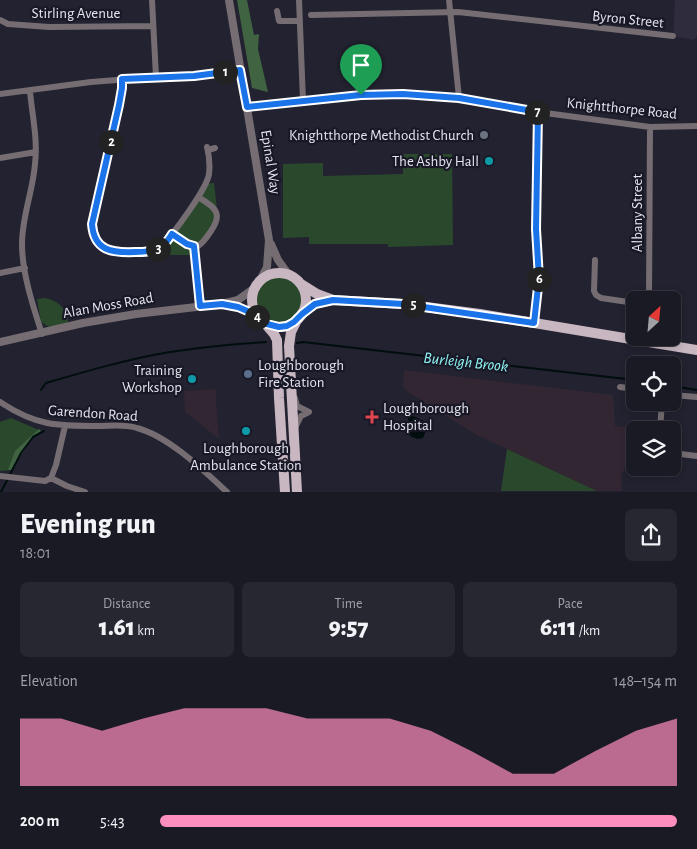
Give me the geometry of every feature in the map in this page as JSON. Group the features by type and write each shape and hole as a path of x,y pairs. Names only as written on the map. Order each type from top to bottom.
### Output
{"main road":[{"path":"285,492 276,340 274,334 255,311 252,304 253,293 257,285 270,275 280,273 289,275 317,294 333,300"},
{"path":"297,492 290,375 290,338 306,299 305,291 301,284"},
{"path":"261,319 274,327 282,327 290,324 315,304 333,300 403,304 626,337"},
{"path":"677,346 697,350"}],"street":[{"path":"152,0 156,77"},
{"name":"Epinal Way","path":"229,0 269,240 267,267 257,285"},
{"path":"299,0 303,101"},
{"path":"449,0 459,98"},
{"path":"277,11 279,21 299,21"},
{"name":"Byron Street","path":"311,15 450,12 493,15 673,36"},
{"name":"Stirling Avenue","path":"0,20 8,24 48,27 153,26"},
{"path":"0,94 30,91 41,87 122,79 194,76 240,70"},
{"path":"122,79 119,105 92,224 94,236 104,248 115,252 131,252 154,251 162,246 198,197 209,175 207,148 215,148"},
{"path":"30,91 36,152 34,175 23,224 22,253 42,334"},
{"name":"Knightthorpe Road","path":"247,107 372,94 403,94 459,98 538,112 650,127 697,126"},
{"path":"534,323 539,278 536,229 538,112"},
{"name":"Albany Street","path":"649,291 650,127"},
{"path":"0,158 36,152"},
{"path":"172,234 187,244 194,246 198,246 205,241 218,218 212,207 198,197"},
{"name":"Epinal Way","path":"269,240 278,260 289,275"},
{"path":"194,246 200,306"},
{"path":"595,260 594,291 596,295 601,298 626,302"},
{"path":"0,273 25,268"},
{"name":"Alan Moss Road","path":"0,342 42,334 83,323 222,304 238,300 257,285"},
{"name":"Alan Moss Road","path":"222,304 244,308 261,319"},
{"path":"290,375 296,403 301,409 309,412 301,416 294,432"},
{"path":"620,387 626,388"},
{"path":"681,395 697,398"},
{"name":"Garendon Road","path":"1,405 43,423 65,426 125,426 146,430 165,440 227,492"},
{"path":"6,476 45,481 51,478 65,426"},
{"path":"681,454 697,456"},
{"path":"51,478 85,492"}],"shaded area":[{"path":"675,0 697,0 697,36 694,40 673,36"},
{"path":"404,370 613,395 615,426 626,427 626,466 621,475 622,491 597,491 477,435 405,390 403,386"},
{"path":"216,389 219,439 185,412 184,391"},
{"path":"411,415 426,422 428,425 423,438 417,439 410,436 408,418"}],"green space":[{"path":"237,0 247,0 254,35 259,34 258,49 268,92 252,88"},
{"path":"403,154 452,154 453,245 388,247 388,244 309,244 309,237 283,238 283,164 323,163 323,176 403,174"},
{"path":"214,183 218,218 198,246 195,255 157,255 154,251 158,249 206,184"},
{"path":"279,277 292,281 298,287 302,300 298,313 292,319 279,323 266,319 260,313 256,300 260,287 266,281"},
{"path":"44,298 62,306 67,314 68,324 49,327 41,322 37,299"},
{"path":"11,418 41,431 33,437 11,470 0,471 0,422"},
{"path":"39,429 41,431 33,437 11,470 8,470 15,451"},
{"path":"507,449 597,491 501,491"}],"waterway":[{"name":"Burleigh Brook","path":"41,390 46,383 139,358 170,352 266,342"},
{"name":"Burleigh Brook","path":"297,343 303,342 626,379"},
{"name":"Burleigh Brook","path":"681,387 697,390"},
{"name":"Burleigh Brook","path":"1,492 21,453 33,437 44,431"}],"place":[{"name":"Knightthorpe Methodist Church","path":"484,135"},
{"name":"The Ashby Hall","path":"489,161"},
{"name":"Loughborough Fire Station","path":"248,374"},
{"name":"Training Workshop","path":"192,379"},
{"name":"Loughborough Hospital","path":"372,417"},
{"name":"Loughborough Ambulance Station","path":"246,431"}],"route":[{"path":"240,70 247,107 361,95 403,94 439,96 538,112 536,229 539,252 539,278 534,323 403,304 333,300 315,304 290,324 274,327 244,308 222,304 200,306 194,246 187,244 172,234 162,246 154,251 146,252 115,252 104,248 96,241 92,231 92,224 119,105 122,79 194,76 240,70"}]}
